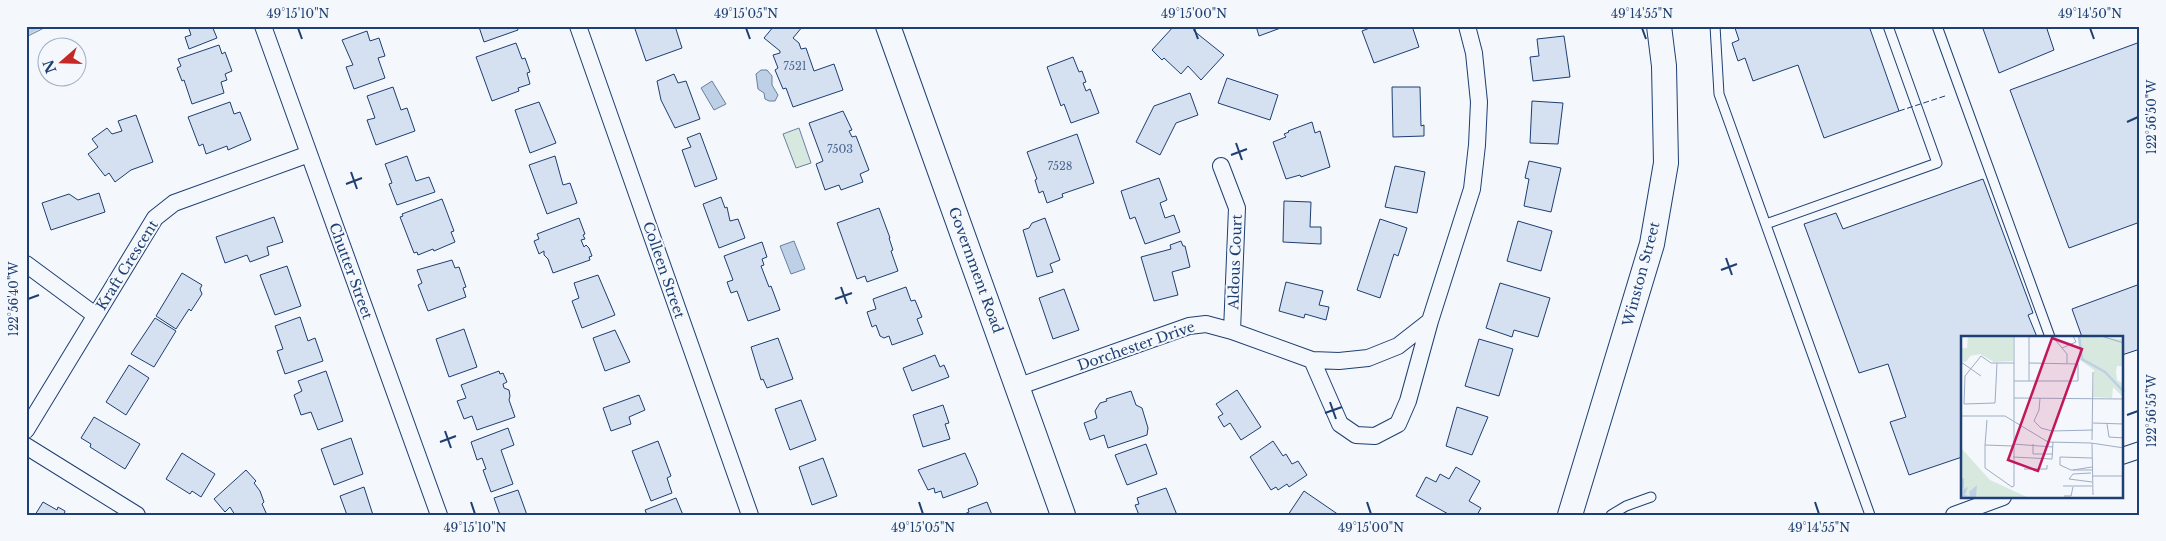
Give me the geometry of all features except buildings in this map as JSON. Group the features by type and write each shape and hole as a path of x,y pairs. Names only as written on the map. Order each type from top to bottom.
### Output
{"street":[{"name":"Chutter Street","path":"264,26 440,515"},
{"name":"Colleen Street","path":"578,26 750,515"},
{"name":"Government Road","path":"888,26 1063,515"},
{"path":"1312,360 1340,424 1356,435 1375,436 1398,424 1408,401 1473,180 1478,145 1479,102 1474,53 1467,26"},
{"name":"Winston Street","path":"1570,515 1653,235 1666,163 1664,66 1659,26"},
{"name":"Kraft Crescent","path":"26,430 155,218 174,203 309,154"},
{"name":"Aldous Court","path":"1221,166 1236,208 1232,331"},
{"path":"26,264 95,315"},
{"name":"Dorchester Drive","path":"1017,387 1190,326 1206,324 1232,331 1312,360 1339,361 1368,358 1398,346 1430,321"},
{"path":"26,446 137,515"},
{"path":"2124,455 2140,450"},
{"path":"1954,515 2001,498"}],"lane":[{"path":"1715,26 1720,94 1870,515"},
{"path":"1766,224 1937,163 1888,26"},
{"path":"1937,26 2050,336"},
{"path":"1611,515 1626,506 1651,497"}],"shaded area":[{"path":"26,26 48,26 26,37"},
{"path":"799,128 811,163 796,168 783,134"}],"water":[{"path":"761,70 767,70 772,76 772,85 778,95 775,101 765,99 764,93 758,89 756,74"},
{"path":"712,81 726,104 714,110 701,88"},
{"path":"794,241 805,269 791,274 780,246"}],"waterway":[{"path":"26,33 38,26"}],"fence":[{"path":"1899,111 1945,96"}]}
